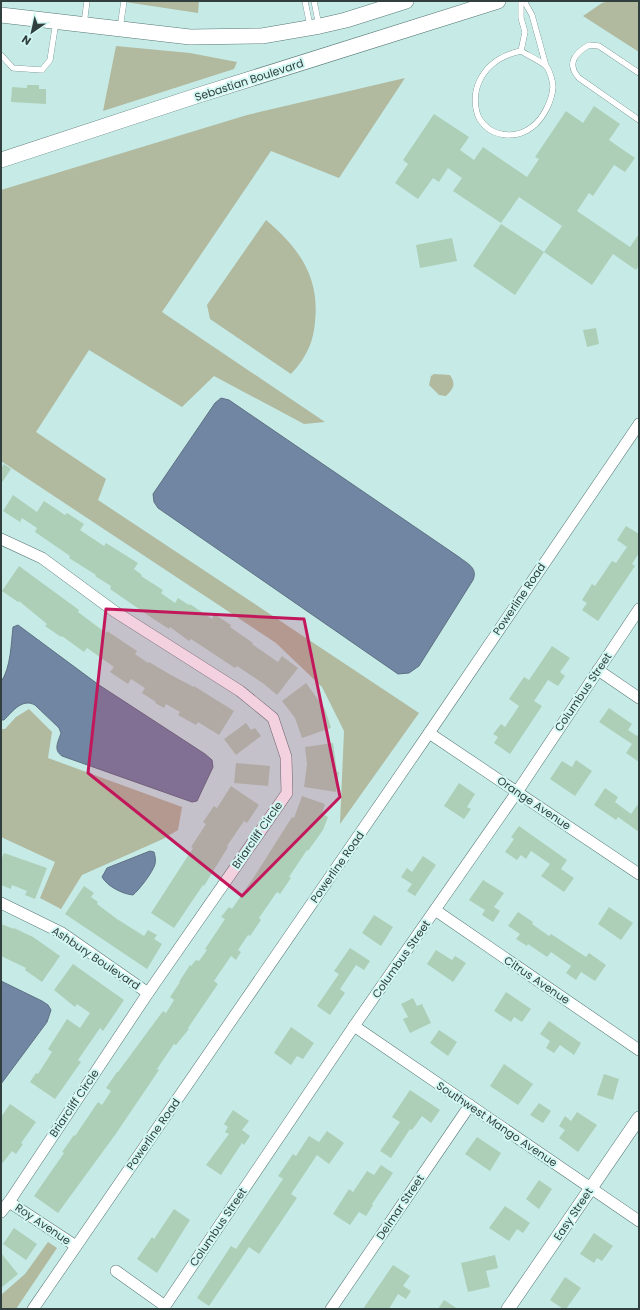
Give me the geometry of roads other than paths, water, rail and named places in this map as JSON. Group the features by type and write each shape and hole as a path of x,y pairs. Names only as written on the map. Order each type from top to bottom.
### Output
{"main road":[{"path":"1,15 198,37 262,36 346,20 406,1"},
{"name":"Sebastian Boulevard","path":"1,160 196,96 498,1"}],"street":[{"name":"Powerline Road","path":"33,1309 429,733 639,424"},
{"name":"Briarcliff Circle","path":"1,539 42,558 114,611 240,691 273,718 286,757 287,793 148,993 1,1212"},
{"name":"Columbus Street","path":"164,1307 354,1026 517,792 639,609"},
{"path":"598,670 639,698"},
{"name":"Orange Avenue","path":"429,733 639,874"},
{"name":"Ashbury Boulevard","path":"1,903 62,934 148,993"},
{"name":"Citrus Avenue","path":"435,910 639,1050"},
{"name":"Southwest Mango Avenue","path":"354,1026 639,1221"},
{"name":"Delmar Street","path":"331,1309 470,1106"},
{"name":"Easy Street","path":"512,1307 639,1118"},
{"name":"Roy Avenue","path":"9,1202 76,1246"},
{"path":"116,1271 164,1307"}],"lane":[{"path":"84,24 87,1"},
{"path":"120,28 124,1"},
{"path":"305,1 315,27"},
{"path":"314,1 315,27"},
{"path":"521,1 525,32 521,51"},
{"path":"524,1 532,15 553,86 550,101 542,116 533,127 523,132 512,135 497,134 486,126 480,119 476,110 475,99 478,84 485,72 494,62 507,54 521,51 546,66"},
{"path":"1,55 13,68 42,70 50,60 56,21"},
{"path":"639,73 599,46 589,45 582,49 575,56 572,64 574,73 579,78 639,120"}],"water":[{"path":"221,398 229,400 459,557 473,569 473,580 419,666 409,673 398,674 158,508 154,502 153,494 215,403"},
{"path":"18,625 99,685 212,760 213,767 197,801 192,802 62,756 59,754 57,748 61,733 59,728 35,705 30,703 22,704 14,709 4,720 1,720 1,682 9,662 13,627"},
{"path":"150,851 154,852 155,855 154,867 146,881 133,895 115,889 102,877 107,868"},
{"path":"1,981 42,1001 48,1005 51,1010 47,1022 1,1084"}]}
